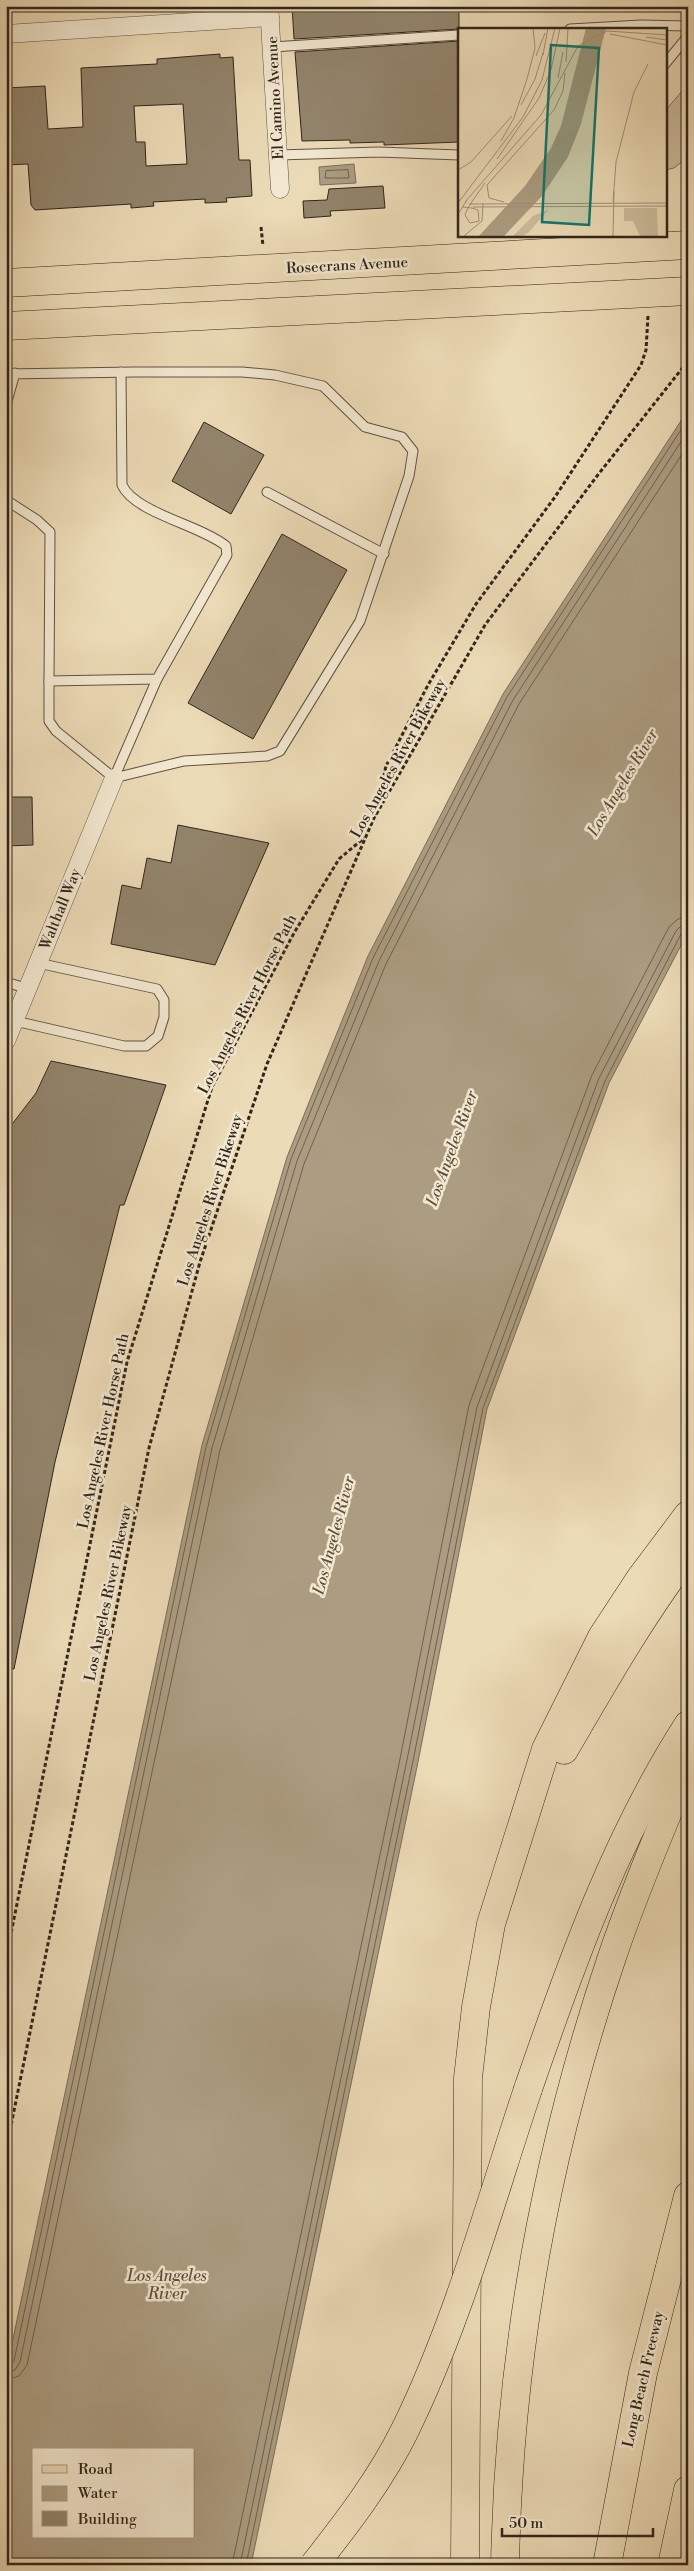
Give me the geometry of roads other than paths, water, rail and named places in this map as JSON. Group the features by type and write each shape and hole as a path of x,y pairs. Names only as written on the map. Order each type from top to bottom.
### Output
{"main road":[{"name":"Rosecrans Avenue","path":"6,283 688,245"},
{"path":"6,326 688,291"},
{"path":"465,2565 468,2078 476,2007 491,1924 514,1845 527,1812 546,1749 602,1637 640,1578 688,1515"},
{"path":"527,1812 620,1654 662,1588 688,1554"},
{"path":"314,2565 375,2482 404,2431 439,2354 466,2279 564,1984 600,1896 639,1812 688,1725"},
{"path":"505,2565 513,2417 525,2313 540,2231 570,2100 612,1957 688,1763"},
{"name":"Long Beach Freeway","path":"607,2565 643,2373 688,2196"},
{"path":"672,2565 688,2490"}],"street":[{"path":"6,34 270,12"},
{"name":"El Camino Avenue","path":"270,12 280,190"},
{"name":"Walthall Way","path":"6,1041 114,778"}],"lane":[{"path":"588,28 641,25 688,26"},
{"path":"272,47 458,35"},
{"path":"666,63 688,36"},
{"path":"278,155 379,152 458,155"},
{"path":"114,778 157,679 227,555 226,546 215,537 139,504 124,490 122,485 121,372"},
{"path":"6,405 11,373 242,372 323,386 365,427 402,437 413,452 409,476 360,621 280,751 267,756 184,761 114,778"},
{"path":"267,492 384,554"},
{"path":"6,500 37,520 50,532 49,721 56,731 114,778"},
{"path":"49,681 157,679"},
{"path":"15,1021 124,1046 146,1046 158,1036 164,1010 164,1000 158,989 38,963"},
{"path":"6,982 28,989"}],"water":[{"path":"354,164 356,183 320,185 319,167"},
{"name":"Los Angeles River","path":"688,410 688,932 609,1083 487,1409 418,1762 251,2565 6,2565 6,2372 202,1445 287,1157 368,956 503,694"}]}
